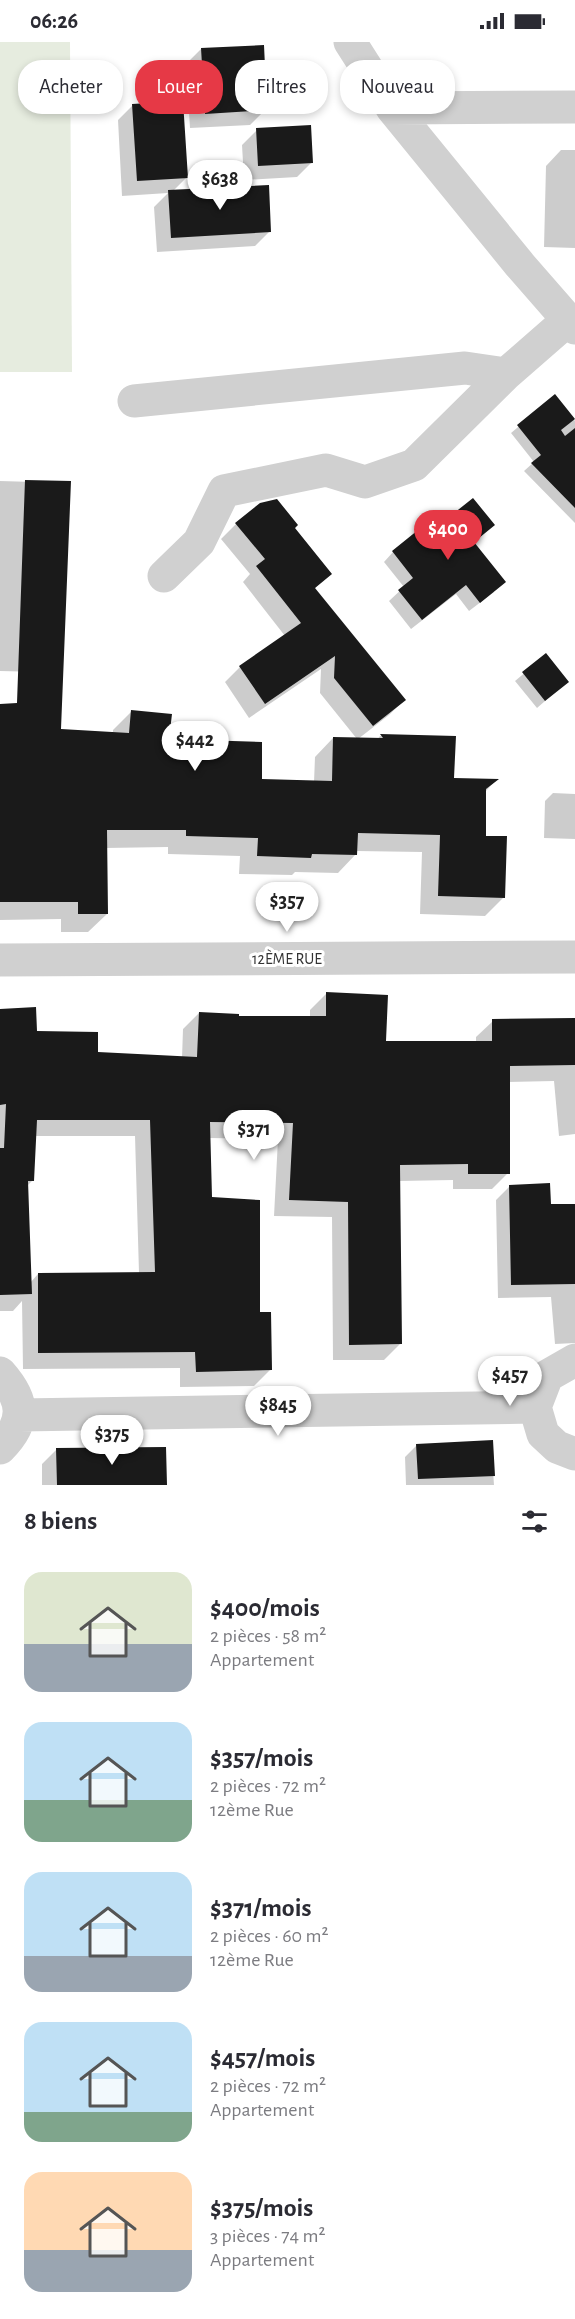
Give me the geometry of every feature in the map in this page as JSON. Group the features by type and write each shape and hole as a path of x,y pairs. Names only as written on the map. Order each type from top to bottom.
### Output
{"street":[{"path":"350,42 361,60"},
{"path":"455,108 575,107"},
{"path":"164,576 199,542 224,491 326,470 364,482 414,465 506,374 572,324 520,265 397,114"},
{"path":"134,401 465,368 506,374"},
{"name":"12ÈME RUE","path":"0,960 575,957"},
{"path":"575,1360 547,1376 536,1407 543,1434 558,1447 575,1454"},
{"path":"0,1373 14,1388 20,1415 12,1436 0,1448"},
{"path":"20,1415 536,1407"}],"shaded area":[{"path":"0,42 70,42 70,60 18,60 18,114 70,114 72,372 0,372"}],"building":[{"path":"264,45 265,60 235,60 235,112 223,113 223,60 202,60 201,48"},
{"path":"132,104 135,104 135,114 184,114 188,178 137,181"},
{"path":"311,125 313,163 258,166 256,128"},
{"path":"269,185 271,232 171,238 168,190"},
{"path":"555,394 575,419 561,430 565,436 575,428 575,508 531,463 541,455 517,425"},
{"path":"25,480 71,481 61,729 129,733 131,710 172,714 169,739 262,742 262,779 332,781 333,737 383,738 380,734 456,736 454,778 499,779 486,789 486,836 507,836 505,898 438,896 440,835 358,833 357,855 312,854 311,858 257,856 258,838 186,836 186,830 107,830 108,914 78,914 78,902 0,902 0,704 17,703"},
{"path":"473,498 495,525 474,542 506,582 480,603 466,585 422,620 398,590 413,578 392,551 423,526 429,533"},
{"path":"277,499 298,525 295,528 332,574 315,588 406,700 373,726 334,678 335,656 265,704 239,666 301,623 256,566 265,559 235,523 260,503"},
{"path":"546,653 569,682 545,701 522,672"},
{"path":"326,992 388,995 386,1041 492,1041 492,1019 575,1018 575,1065 510,1066 510,1174 468,1174 468,1164 400,1165 402,1344 349,1345 348,1202 289,1200 293,1123 210,1122 212,1197 260,1200 260,1312 271,1312 272,1370 196,1372 195,1352 38,1353 38,1273 155,1272 150,1120 37,1120 34,1181 28,1181 32,1294 0,1295 0,1148 4,1148 6,1104 0,1105 0,1009 36,1007 37,1031 98,1032 98,1052 197,1057 199,1012 239,1014 239,1016 326,1016"},
{"path":"550,1183 551,1204 575,1204 575,1284 511,1285 509,1185"},
{"path":"493,1440 495,1476 418,1479 416,1444"},
{"path":"166,1447 167,1485 57,1485 56,1448"}]}
